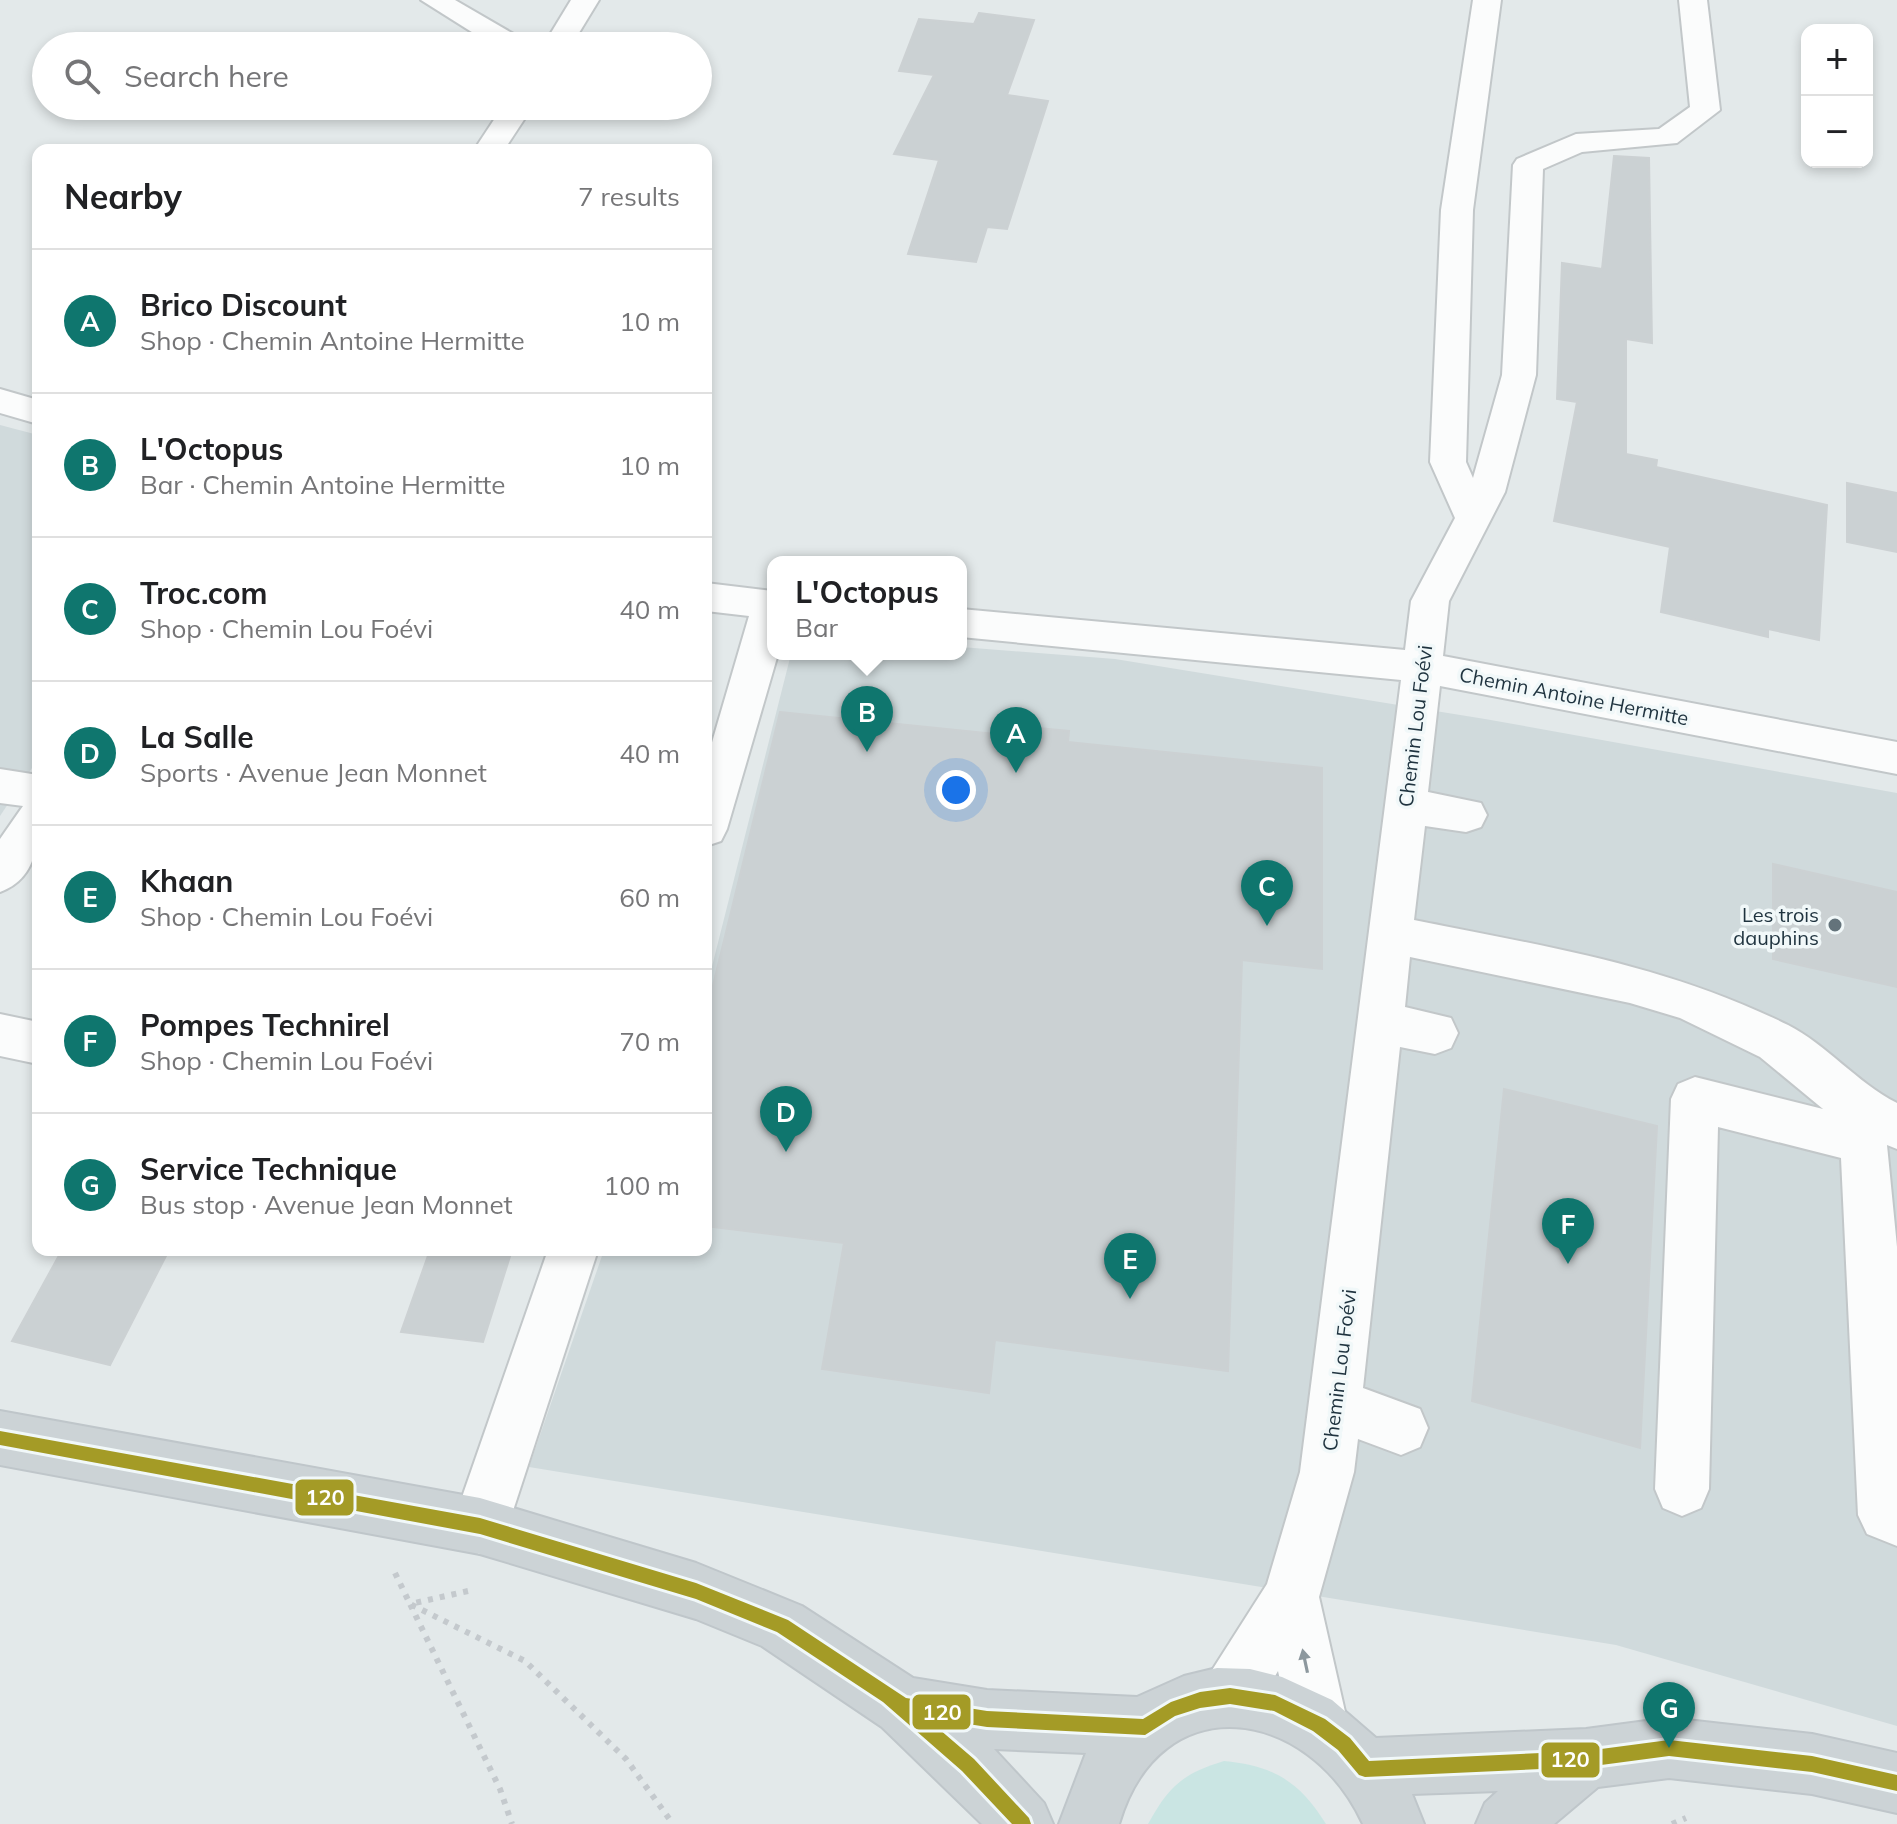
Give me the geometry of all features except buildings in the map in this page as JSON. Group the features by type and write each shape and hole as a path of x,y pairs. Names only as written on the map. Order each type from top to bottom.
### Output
{"main road":[{"path":"0,1438 480,1526 696,1591 782,1626 903,1706 968,1765 1023,1824"},
{"path":"1089,1824 1098,1793 1118,1755 1145,1727 1171,1710 1200,1700 1230,1696 1275,1703 1319,1725 1344,1744 1365,1769 1394,1824"},
{"path":"903,1706 987,1719 1145,1727"},
{"path":"1365,1769 1419,1764 1586,1759 1669,1748 1812,1764 1897,1783"},
{"path":"1506,1824 1586,1759"}],"street":[{"path":"435,0 490,32"},
{"path":"566,32 585,0"},
{"path":"1473,518 1448,462 1457,210 1487,0"},
{"name":"Chemin Lou Foévi","path":"1230,1696 1291,1597 1327,1472 1430,601 1487,492 1519,375 1528,165 1576,143 1666,137 1705,110 1693,0"},
{"path":"493,144 509,120"},
{"path":"0,401 32,410"},
{"path":"712,598 767,604"},
{"path":"712,809 767,622"},
{"name":"Chemin Antoine Hermitte","path":"967,624 1421,667 1897,758"},
{"path":"0,786 32,791"},
{"path":"1405,806 1466,815"},
{"path":"0,874 32,827"},
{"path":"1390,934 1630,983 1691,1002 1776,1042 1872,1124 1886,1515 1897,1518"},
{"path":"1380,1023 1435,1033"},
{"path":"0,1035 32,1042"},
{"path":"1682,1489 1695,1099 1872,1124"},
{"path":"480,1526 571,1256"},
{"path":"1335,1404 1401,1428"},
{"name":"Chemin Lou Foévi","path":"1291,1597 1319,1725"}],"path":[{"path":"362,1504 500,1789 512,1824"},
{"path":"410,1604 477,1589"},
{"path":"410,1604 525,1661 626,1759 673,1824"}],"shaded area":[{"path":"0,425 32,433 32,768 0,816"},
{"path":"967,647 1115,659 1485,719 1897,793 1897,1726 1616,1645 529,1467 602,1256 712,1256 712,966 789,660 967,660"},
{"path":"1224,1761 1257,1767 1284,1778 1306,1797 1326,1824 1148,1824 1178,1783 1197,1771"}],"transit line":[{"name":"120","path":"0,1438 480,1526 696,1591 782,1626 903,1706 987,1719 1145,1727 1171,1710 1200,1700 1230,1696 1275,1703 1319,1725 1344,1744 1365,1769 1586,1759 1669,1748 1812,1764 1897,1783"},
{"name":"120","path":"887,1695 968,1765 1023,1824"}],"place":[{"name":"L'Octopus","path":"867,752"},
{"name":"Brico Discount","path":"1016,773"},
{"name":"Les trois dauphins","path":"1835,925"},
{"name":"Troc.com","path":"1267,926"},
{"name":"La Salle","path":"786,1152"},
{"name":"Pompes Technirel","path":"1568,1264"},
{"name":"Khaan","path":"1130,1299"},
{"name":"Service Technique","path":"1669,1748"}]}
